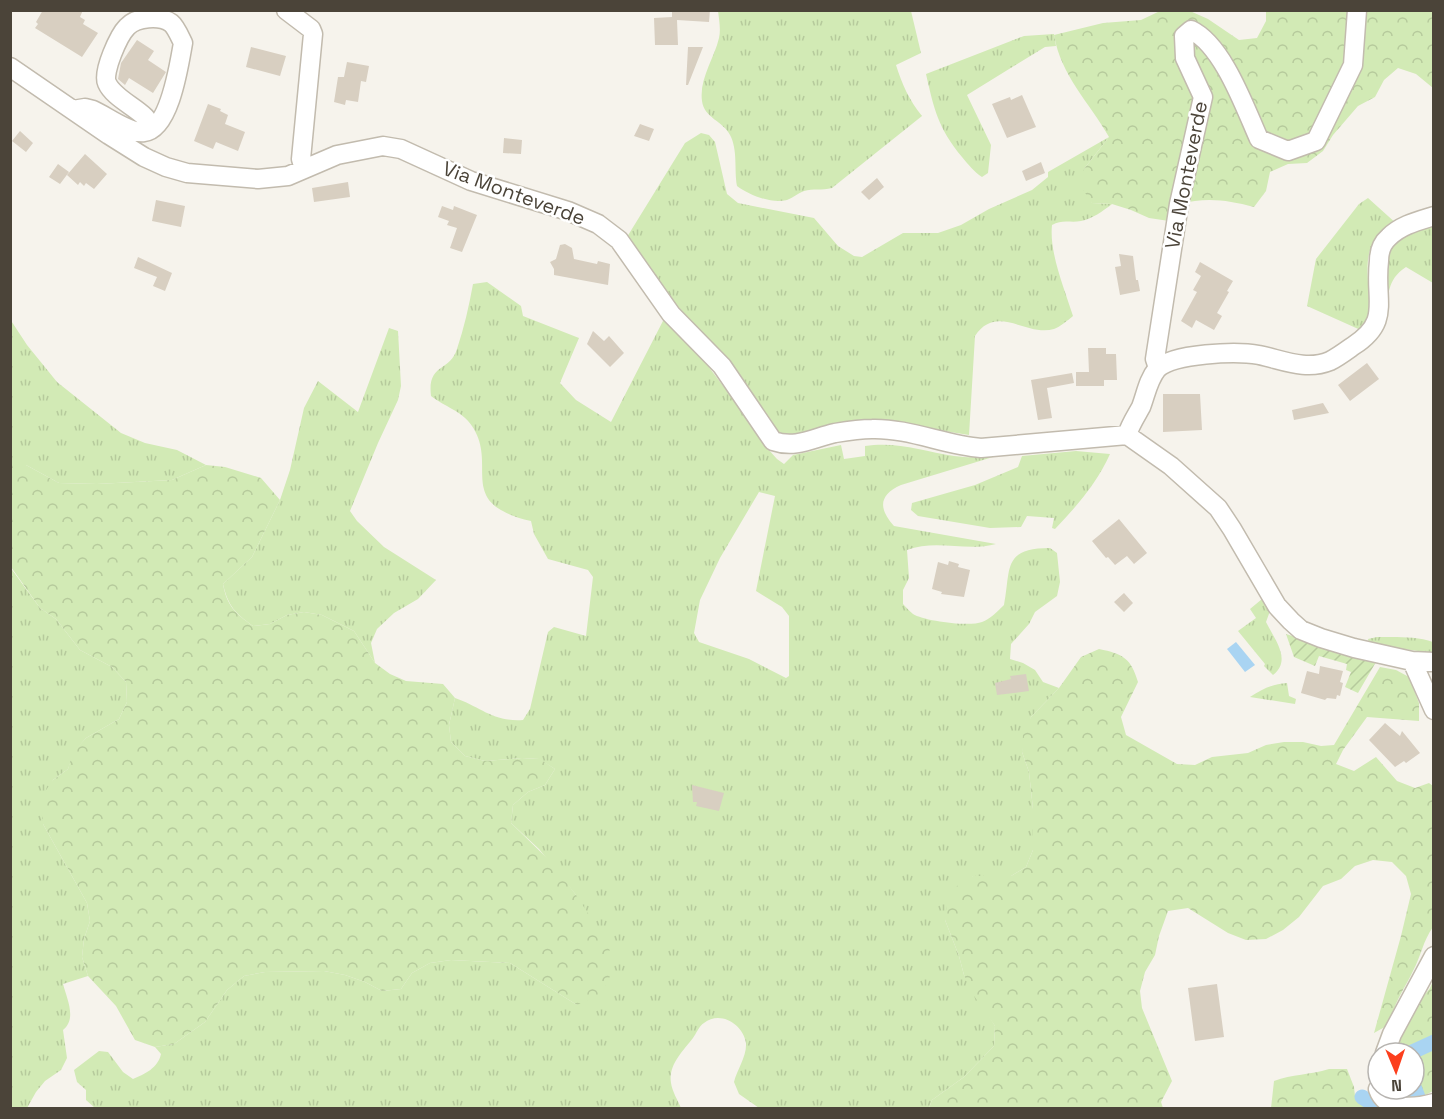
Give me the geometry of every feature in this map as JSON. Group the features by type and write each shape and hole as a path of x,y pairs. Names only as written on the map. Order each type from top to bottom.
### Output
{"street":[{"path":"286,10 311,29 313,34 301,159 304,169"},
{"name":"Via Monteverde","path":"10,67 144,157 166,167 188,173 258,179 288,176 338,155 383,146 401,149 471,181 568,211 598,224 619,240 671,314 722,366 773,441 783,445 798,444 835,433 872,429 981,447 1127,435 1142,405 1150,380 1158,368 1155,359 1179,204 1203,97 1185,58 1184,36 1191,30 1199,34 1224,62 1259,139 1288,151 1316,141 1353,65 1357,10"},
{"path":"72,110 80,108 93,110 135,131 143,132 152,129 159,124 166,112 183,43 172,24 161,19 136,21 128,26 120,36 109,62 106,77 106,82 112,90 145,118 152,129"},
{"path":"1158,368 1205,354 1233,352 1259,355 1290,364 1315,366 1331,360 1367,337 1375,327 1379,315 1377,275 1380,251 1388,237 1405,225 1434,216"},
{"path":"1127,435 1171,466 1218,508 1277,606 1302,630 1321,638 1412,661 1434,662"},
{"path":"1412,661 1434,710"},
{"path":"1389,1041 1434,956"},
{"path":"1388,1101 1401,1107 1416,1107 1434,1103"}],"green space":[{"path":"718,11 911,11 921,53 896,65 906,92 922,116 832,188 807,190 781,201 767,200 748,193 737,186 735,154 730,135 706,112 702,101 705,77 720,35"},
{"path":"1160,11 1190,11 1208,19 1239,40 1257,38 1266,21 1266,11 1433,11 1433,88 1416,74 1398,68 1384,80 1375,97 1358,106 1333,135 1323,151 1307,163 1288,164 1270,172 1266,191 1254,207 1217,200 1189,202 1179,204 1169,221 1149,218 1112,204 1092,203 1081,187 1084,169 1109,137 1069,76 1054,35 1103,23 1141,20"},
{"path":"1054,34 1056,46 1045,47 967,95 991,145 988,173 982,177 962,157 947,137 935,108 926,74 1024,36"},
{"path":"701,133 709,135 715,142 727,194 738,203 814,218 838,246 854,256 862,257 903,233 938,233 961,225 989,209 1032,190 1048,177 1048,172 1109,137 1084,169 1092,203 1112,204 1085,220 1059,222 1052,225 1055,259 1073,316 1054,329 1043,330 1002,321 993,322 975,336 969,435 887,422 797,439 779,434 681,315 627,237 685,143"},
{"path":"1368,198 1398,225 1377,238 1370,250 1368,261 1369,309 1365,332 1307,306 1316,259 1359,204"},
{"path":"1433,220 1433,283 1406,267 1392,283 1385,318 1384,255 1393,239"},
{"path":"487,282 521,306 523,316 579,338 560,383 576,400 611,422 664,319 702,358 768,449 784,464 793,455 841,445 844,459 865,456 865,446 876,445 899,446 959,457 993,457 901,485 888,493 883,502 885,513 894,526 996,544 974,547 940,545 907,550 909,578 903,590 903,604 919,617 967,624 982,622 1004,605 1009,571 1016,557 1035,549 1050,548 1057,553 1060,582 1057,596 1035,612 1029,624 1011,644 1010,659 1035,670 1043,682 1059,688 1031,717 1022,752 1029,772 1033,809 1033,850 1026,867 1011,876 973,876 945,920 964,975 995,1026 994,1046 964,1077 932,1100 929,1108 759,1108 739,1094 734,1082 745,1053 744,1036 730,1021 717,1018 710,1019 701,1026 674,1064 671,1083 681,1108 95,1108 86,1100 86,1090 77,1082 74,1070 99,1051 108,1052 123,1072 133,1079 146,1073 154,1067 161,1054 155,1047 174,1044 205,1022 227,990 244,976 265,972 324,971 345,975 382,991 401,989 412,973 430,963 451,960 510,963 577,1005 576,895 539,849 511,823 513,805 528,792 545,785 555,769 539,759 485,761 465,756 451,742 449,725 455,698 503,719 523,720 530,709 548,632 554,627 586,636 593,577 588,570 548,559 534,534 531,521 507,513 493,504 486,494 482,455 472,426 458,413 431,396 432,378 454,356 457,349 473,284","holes":["759,492 775,496 756,591 782,607 789,616 789,676 786,678 749,659 699,642 694,633 700,600 720,558"]},
{"path":"10,319 27,345 57,382 121,433 145,443 177,450 206,465 172,480 97,484 59,483 26,465 11,465"},
{"path":"389,328 398,331 401,386 398,400 350,511 384,547 436,580 418,599 394,613 377,629 371,643 375,663 354,631 322,615 304,612 287,615 270,624 253,626 233,608 223,584 252,557 280,500 290,470 304,408 318,381 358,412"},
{"path":"1076,451 1110,454 1086,494 1055,529 1052,528 1054,518 1027,516 1021,527 990,528 918,516 911,510 912,503 975,485 1018,467 1022,456"},
{"path":"11,465 26,465 59,483 97,484 172,480 206,465 225,467 261,478 280,500 252,557 223,584 230,604 253,626 270,624 287,615 304,612 322,615 354,631 375,663 390,674 406,681 443,684 455,698 449,725 451,742 465,756 485,761 540,759 555,769 545,785 528,792 513,805 511,823 553,864 608,944 613,964 608,983 595,998 577,1005 510,963 451,960 430,963 412,973 401,989 382,991 345,975 324,971 265,972 244,976 227,990 205,1022 174,1044 155,1047 135,1040 116,1006 88,976 82,957 84,939 90,921 87,903 43,824 41,809 42,796 53,780 68,769 73,752 86,738 119,719 127,702 126,682 112,667 80,650 56,619 40,608 11,567"},
{"path":"10,567 40,608 56,619 80,650 112,667 126,682 127,702 119,719 86,738 74,752 68,769 53,780 43,824 87,903 90,921 84,939 82,957 88,976 63,984 70,1015 63,1030 67,1058 61,1070 45,1081 36,1092 27,1108 10,1108"},
{"path":"1262,599 1270,611 1266,622 1282,656 1279,669 1273,675 1238,631 1256,618 1250,609"},
{"path":"1286,634 1376,662 1358,693 1345,687 1351,672 1346,670 1347,664 1319,656 1315,666 1294,657"},
{"path":"1406,637 1433,642 1433,653 1369,643 1368,639"},
{"path":"1099,649 1125,658 1132,667 1138,682 1121,717 1126,735 1177,764 1195,765 1212,757 1248,753 1266,745 1284,742 1334,745 1380,667 1396,670 1409,677 1419,703 1419,721 1367,717 1343,750 1336,764 1354,771 1376,757 1397,781 1415,788 1429,783 1433,786 1433,927 1397,1003 1390,1024 1374,1033 1411,894 1406,876 1392,862 1373,860 1355,866 1341,879 1323,886 1299,917 1283,930 1266,939 1246,940 1228,933 1188,908 1168,911 1155,955 1145,972 1140,991 1142,1008 1172,1081 1161,1102 1163,1108 929,1108 932,1100 964,1077 994,1046 995,1026 972,993 945,920 947,902 957,886 973,876 1011,876 1026,867 1033,850 1033,809 1029,772 1022,752 1023,733 1031,717 1059,688 1081,657"},
{"path":"1287,683 1289,696 1296,699 1295,704 1250,697 1267,687"},
{"path":"1433,981 1433,1091 1426,1094 1426,1041 1398,1041 1411,1012"},
{"path":"1329,1069 1347,1069 1355,1096 1371,1108 1271,1108 1274,1081"}],"water":[{"path":"1236,642 1255,665 1245,672 1227,649"}],"building":[{"path":"43,10 83,10 80,17 85,20 83,24 98,33 82,57 35,28"},
{"path":"672,10 710,10 709,22 677,20 678,45 655,45 654,18 672,17"},
{"path":"137,40 154,51 148,60 166,72 153,93 129,78 125,85 118,79 121,63"},
{"path":"251,47 286,56 280,76 246,67"},
{"path":"688,47 703,47 688,85 686,85"},
{"path":"347,62 369,66 366,82 361,81 358,102 346,100 345,105 334,102 338,77 344,77"},
{"path":"1022,95 1036,127 1007,138 992,104"},
{"path":"208,104 221,109 220,111 228,115 225,124 245,132 238,151 216,142 213,149 194,141"},
{"path":"640,124 654,129 649,141 634,136"},
{"path":"20,131 33,143 26,152 12,141"},
{"path":"504,138 522,140 521,154 503,153"},
{"path":"85,154 107,174 94,189 86,183 84,186 80,182 78,185 67,175"},
{"path":"1041,162 1045,173 1026,181 1022,171"},
{"path":"58,164 69,172 60,184 49,177"},
{"path":"877,178 884,187 869,200 861,192"},
{"path":"348,182 350,197 314,202 312,188"},
{"path":"156,200 185,206 181,227 152,221"},
{"path":"442,206 453,210 454,206 477,215 462,252 450,248 457,228 447,225 449,221 438,217"},
{"path":"565,244 572,248 574,259 610,264 608,285 554,275 550,262 556,259 560,245"},
{"path":"1119,254 1133,256 1140,291 1120,295 1115,267 1121,266"},
{"path":"138,257 172,273 165,291 153,286 157,277 134,268"},
{"path":"1200,262 1233,281 1217,313 1222,316 1214,330 1196,320 1192,328 1181,321 1197,292 1193,290 1201,276 1195,272"},
{"path":"593,331 604,341 609,336 624,353 610,367 587,344"},
{"path":"1088,348 1106,348 1106,354 1116,354 1117,380 1104,380 1104,386 1076,386 1076,372 1089,372"},
{"path":"1367,363 1379,379 1350,401 1338,385"},
{"path":"1072,373 1074,383 1047,388 1052,418 1038,420 1031,380"},
{"path":"1163,394 1200,394 1202,430 1163,432"},
{"path":"1323,403 1329,413 1294,420 1292,410"},
{"path":"1119,519 1147,553 1134,564 1127,556 1115,565 1092,541"},
{"path":"949,561 959,564 958,567 970,570 964,597 941,594 942,592 932,589 938,562 948,565"},
{"path":"1124,593 1133,603 1124,612 1114,602"},
{"path":"1320,666 1343,671 1340,696 1337,695 1336,699 1327,698 1325,700 1301,693 1307,671 1319,674"},
{"path":"1026,674 1029,691 997,695 995,683 1011,679 1010,676"},
{"path":"1385,723 1400,736 1402,731 1420,753 1406,763 1404,761 1395,767 1369,740"},
{"path":"692,785 724,793 719,811 696,806 697,802 693,802"},
{"path":"1217,984 1224,1037 1195,1041 1188,988"}],"waterway":[{"path":"1426,1046 1434,1042"},
{"path":"1362,1097 1380,1108"}]}
